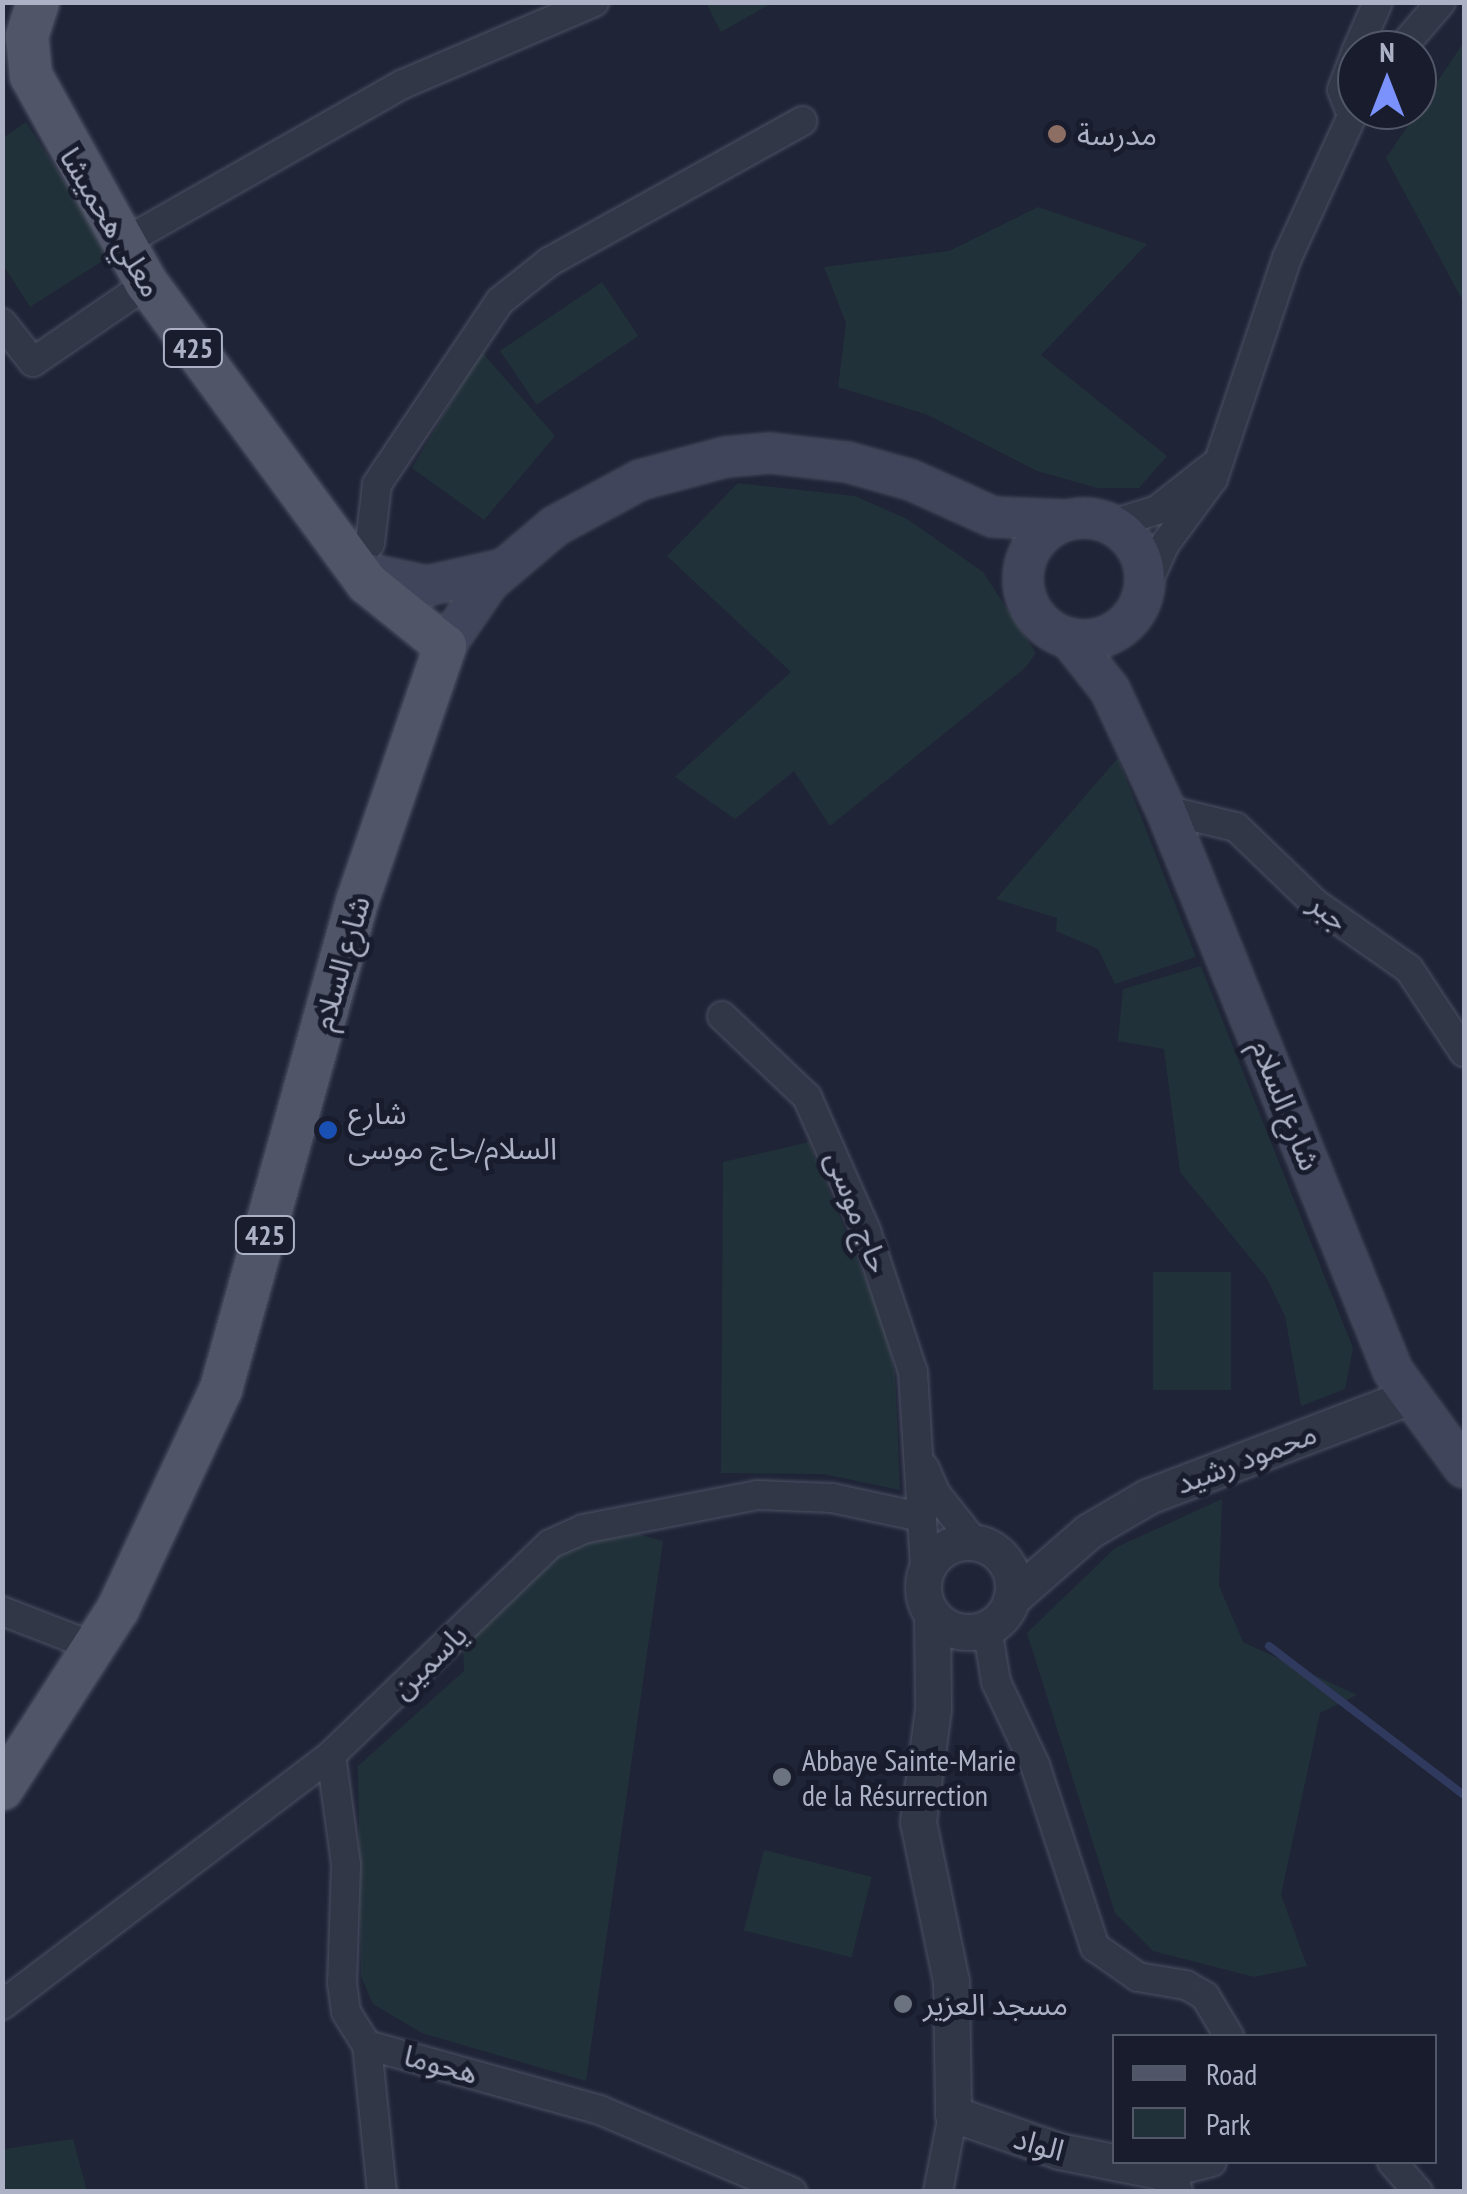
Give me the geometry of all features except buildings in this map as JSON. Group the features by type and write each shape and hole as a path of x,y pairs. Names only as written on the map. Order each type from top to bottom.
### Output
{"main road":[{"name":"معلي هحميشا","path":"38,2 14,46 42,105 147,284 355,568 388,604 444,646"},
{"name":"شارع السلام","path":"2,1789 95,1647 160,1527 222,1389 340,958 444,646 503,569 599,499 654,475 726,456 812,456 934,492 993,517 1064,520"},
{"name":"شارع السلام","path":"934,492 1004,557 1022,583"},
{"path":"1064,520 1112,524 1138,548 1138,603 1107,636 1069,638 1037,618 1022,583 1032,546 1064,520"},
{"path":"355,568 380,581 427,586 503,569"},
{"name":"شارع السلام","path":"1130,729 1125,660 1138,603"},
{"name":"شارع السلام","path":"1069,638 1096,668 1130,729 1408,1398 1464,1468"}],"street":[{"path":"123,244 403,84 594,2"},
{"path":"1366,30 1378,2"},
{"path":"1417,30 1441,2"},
{"path":"355,568 370,543 377,484 500,301 549,262 802,121"},
{"path":"1138,603 1165,544 1201,502 1287,258 1344,130"},
{"path":"2,323 33,362 147,284"},
{"path":"1112,524 1157,510 1190,488 1223,447"},
{"name":"جبر","path":"1166,810 1236,827 1316,904 1409,969 1464,1052"},
{"name":"حاج موسى","path":"722,1016 807,1097 829,1138 907,1348 925,1572"},
{"name":"محمود رشيد","path":"1011,1599 1089,1532 1184,1479 1408,1398"},
{"name":"حاج موسى","path":"917,1446 936,1494 984,1547"},
{"name":"ياسمين","path":"2,2005 331,1755 550,1544 583,1529 758,1495 832,1498 922,1516"},
{"name":"محمود رشيد","path":"984,1547 1089,1532"},
{"path":"932,1709 980,1630 1011,1599 1012,1577 984,1547 940,1551 925,1572 924,1602 943,1626 980,1630"},
{"path":"2,1611 95,1647"},
{"path":"932,1615 932,1709 918,1822 951,1981 952,2114 938,2192"},
{"path":"980,1630 996,1682 1035,1765 1095,1948 1138,1977 1186,1985 1205,1996 1228,2034"},
{"name":"هحوما","path":"331,1755 346,1865 342,1983 346,2012 367,2044 600,2110 792,2192"},
{"path":"367,2044 382,2192"},
{"name":"الواد","path":"952,2114 1059,2151 1172,2182"},
{"path":"1172,2182 1204,2164"},
{"path":"1394,2164 1418,2192"}],"green space":[{"path":"706,3 772,3 721,32"},
{"path":"1464,42 1464,303 1386,158 1405,130 1437,130 1437,82"},
{"path":"26,122 112,255 30,307 3,265 3,138"},
{"path":"1038,207 1147,244 1041,355 1167,456 1139,488 1097,488 1037,471 928,415 838,387 846,323 824,267 949,251"},
{"path":"602,282 638,336 536,405 500,351"},
{"path":"481,351 555,436 484,520 412,468"},
{"path":"738,483 855,496 907,519 983,572 1036,653 1025,668 830,826 794,771 735,819 675,777 791,672 667,556"},
{"path":"1118,758 1196,957 1115,984 1098,949 1056,931 1057,918 996,899"},
{"path":"1201,966 1353,1348 1345,1389 1301,1406 1285,1316 1266,1277 1180,1172 1164,1049 1118,1041 1123,989"},
{"path":"809,1142 882,1320 895,1373 900,1490 823,1474 721,1473 723,1162"},
{"path":"1153,1272 1231,1272 1231,1390 1153,1390"},
{"path":"1222,1499 1219,1586 1243,1642 1357,1695 1320,1713 1281,1895 1307,1966 1254,1977 1153,1951 1115,1913 1027,1633 1115,1548"},
{"path":"639,1534 663,1541 586,2081 422,2033 373,2004 361,1976 358,1766 464,1671 463,1648 554,1556 583,1543"},
{"path":"764,1850 872,1877 852,1957 744,1931"},
{"path":"73,2139 87,2191 3,2191 3,2149"}],"waterway":[{"path":"1269,1646 1464,1795"}],"place":[{"name":"مدرسة","path":"1057,134"},
{"name":"شارع السلام/حاج موسى","path":"328,1130"},
{"name":"Abbaye Sainte-Marie de la Résurrection","path":"782,1777"},
{"name":"مسجد العزير","path":"903,2004"}]}
